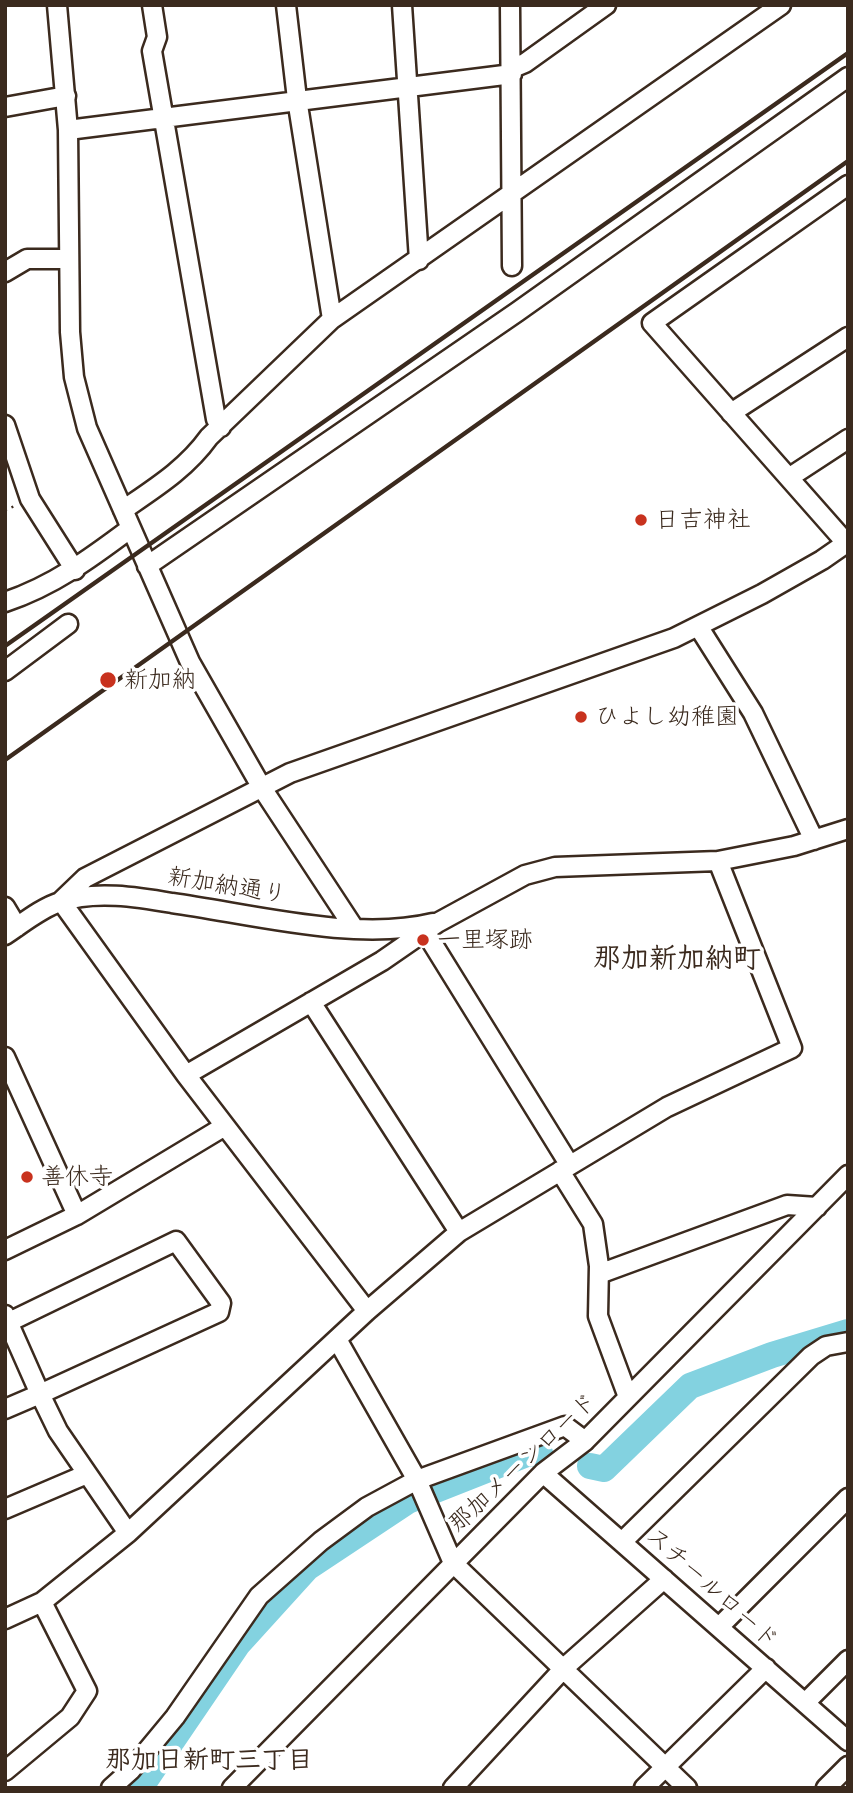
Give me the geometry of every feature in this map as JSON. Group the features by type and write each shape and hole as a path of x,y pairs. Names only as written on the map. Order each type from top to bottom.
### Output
{"street":[{"path":"57,5 68,130 68,259 74,377 87,428 190,662 262,788 354,928"},
{"path":"152,5 157,37 152,51 216,419 221,427"},
{"path":"286,5 297,99 332,319"},
{"path":"402,5 419,260"},
{"path":"510,5 512,267"},
{"path":"68,130 512,71 607,5"},
{"path":"123,510 173,475 332,319 781,5"},
{"path":"147,566 517,312 848,77"},
{"path":"5,107 66,96"},
{"path":"367,1311 186,1075 61,901 85,878 290,773 580,672 698,626 810,567 847,543 652,323 848,185"},
{"path":"5,272 27,259 68,259"},
{"path":"731,413 848,337"},
{"path":"5,425 30,499 75,570"},
{"path":"790,477 848,439"},
{"path":"5,602 28,594 75,570 131,528"},
{"path":"5,671 68,624"},
{"path":"698,626 753,713 814,841"},
{"path":"186,1075 496,888 525,875 555,867 718,861 814,841 848,829"},
{"path":"5,1619 42,1602 128,1533 338,1341 367,1311 458,1232 667,1107 792,1048 718,861"},
{"name":"新加納通り","path":"11,931 61,901 95,896 148,899 354,928 431,928"},
{"path":"5,907 11,931"},
{"path":"431,928 565,1168 593,1224 599,1274 598,1316 628,1396"},
{"path":"311,1002 458,1232"},
{"path":"5,1057 77,1215"},
{"path":"5,1250 77,1215 225,1126"},
{"name":"那加メーンロード","path":"232,1788 543,1473 585,1441 848,1175"},
{"path":"599,1274 787,1205 817,1206"},
{"path":"5,1409 40,1394 219,1311 221,1303 176,1241 7,1319 40,1394 58,1431 128,1533"},
{"path":"338,1341 422,1494 453,1563 565,1667 687,1788"},
{"path":"623,1541 811,1356 825,1346 848,1342"},
{"path":"111,1788 131,1770 175,1717 258,1596 321,1541 367,1507 422,1494 565,1426 585,1441"},
{"name":"スチールロード","path":"543,1473 848,1741"},
{"path":"5,1509 87,1474"},
{"path":"719,1627 848,1498"},
{"path":"453,1788 565,1667 664,1579"},
{"path":"5,1771 70,1717 88,1691 42,1602"},
{"path":"805,1703 848,1660"},
{"path":"644,1788 766,1668"},
{"path":"826,1788 848,1766"}],"waterway":[{"path":"590,1466 604,1469 690,1386 772,1355 848,1332"},
{"path":"140,1788 238,1644 307,1568 408,1501 527,1454 540,1453"}],"railway":[{"path":"5,646 848,53"},
{"path":"5,760 848,161"}],"place":[{"name":"日吉神社","path":"641,520"},
{"name":"新加納","path":"108,680"},
{"name":"ひよし幼稚園","path":"581,717"},
{"name":"一里塚跡","path":"423,940"},
{"name":"善休寺","path":"27,1177"}],"district":[{"name":"那加新加納町","path":"677,959"},
{"name":"那加日新町三丁目","path":"209,1761"}]}
